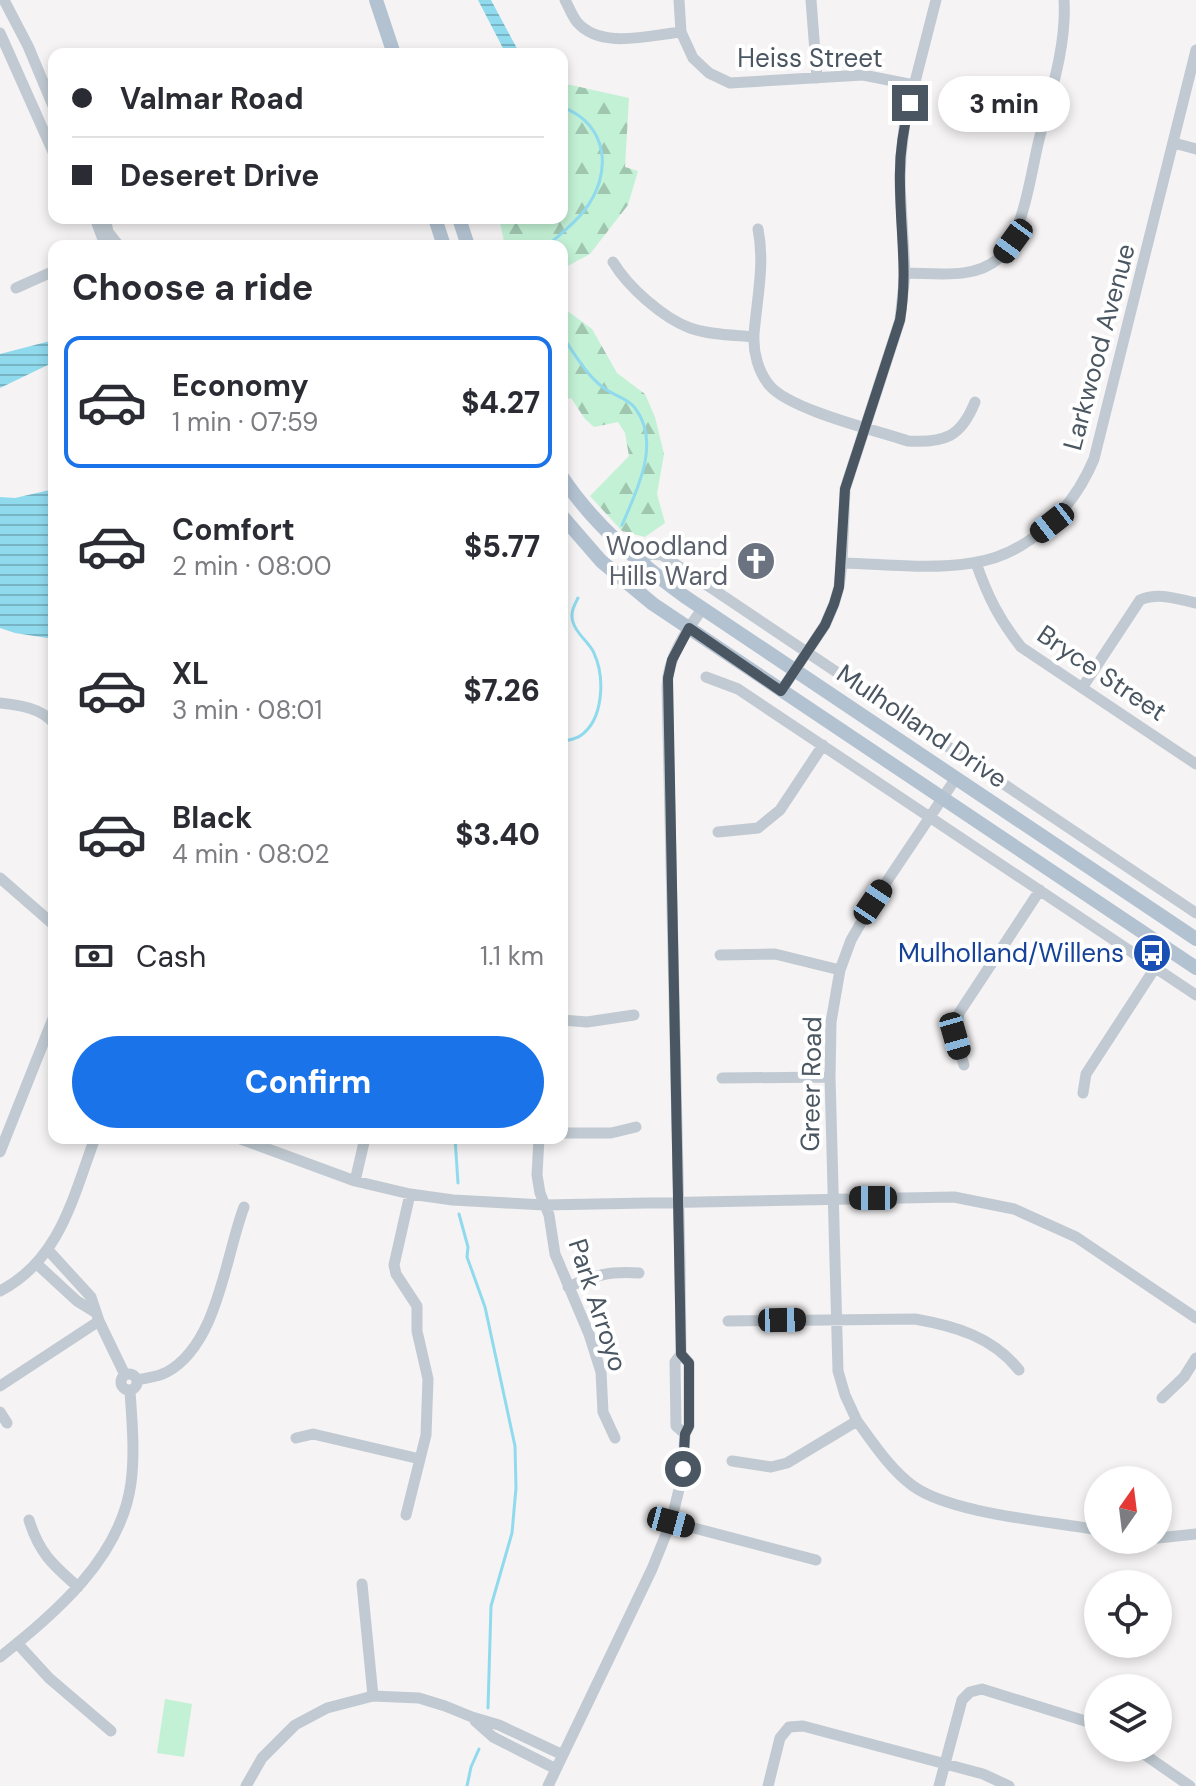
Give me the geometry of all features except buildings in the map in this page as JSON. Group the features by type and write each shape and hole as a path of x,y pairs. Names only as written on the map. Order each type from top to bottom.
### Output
{"main road":[{"path":"376,0 392,48"},
{"name":"Mulholland Drive","path":"568,484 605,530 639,562 795,671 1196,939"},
{"name":"Mulholland Drive","path":"568,522 617,575 689,628 1196,968"}],"street":[{"path":"4,0 48,94"},
{"path":"565,0 577,22 593,34 612,39 681,32 679,0"},
{"path":"811,0 817,78"},
{"path":"781,691 834,604 842,563 845,489 900,320 905,273 901,155 914,85 936,0"},
{"path":"905,273 965,273 983,269 1001,257 1013,241 1055,72 1065,16 1064,0"},
{"name":"Heiss Street","path":"681,32 693,58 709,73 730,83 863,75 914,85"},
{"path":"0,33 48,141"},
{"name":"Larkwood Avenue","path":"842,563 946,566 976,563 1004,553 1052,523 1084,482 1094,459 1196,50"},
{"path":"1174,143 1196,149"},
{"path":"758,229 763,252 755,353 761,372 771,387 788,400 908,441 928,442 948,437 966,424 975,402"},
{"path":"613,262 625,282 691,329 754,337"},
{"path":"16,288 48,274"},
{"path":"639,562 650,554 662,555 1196,913"},
{"name":"Bryce Street","path":"976,563 995,611 1021,647 1196,764"},
{"path":"1082,688 1140,600 1162,596 1196,603"},
{"path":"548,1786 652,1569 671,1522 682,1477 685,1434 676,1426 675,1362 681,1354 667,686 672,660 703,608"},
{"path":"706,677 738,689 1196,995"},
{"path":"0,703 37,711 48,718"},
{"path":"718,832 758,828 780,810 823,745"},
{"name":"Greer Road","path":"956,778 865,915 851,940 840,970 831,1022 830,1077 838,1371 857,1421 891,1467 914,1487 938,1499 968,1508 1084,1528"},
{"path":"0,878 48,920"},
{"path":"964,1065 955,1036 959,1013 1040,890"},
{"path":"720,955 775,954 840,970"},
{"path":"1083,1093 1086,1074 1155,968"},
{"path":"568,1020 587,1022 634,1015"},
{"path":"0,1152 48,1031"},
{"path":"722,1078 830,1077"},
{"path":"568,1133 611,1133 636,1127"},
{"path":"0,1291 38,1265 48,1250 59,1231 93,1144"},
{"path":"268,1144 355,1181 410,1194 477,1202 544,1205 954,1197 1014,1209 1076,1237 1196,1318"},
{"path":"355,1181 364,1144"},
{"name":"Park Arroyo","path":"539,1144 537,1175 549,1215 555,1254 589,1334 601,1372 603,1412 615,1438"},
{"path":"406,1515 426,1435 428,1379 417,1331 417,1306 396,1274 394,1265 410,1194"},
{"path":"0,1657 78,1587 100,1560 126,1504 131,1485 130,1391 121,1386 121,1378 166,1373 186,1357 203,1335 244,1207"},
{"path":"48,1250 86,1290 131,1377"},
{"path":"38,1265 97,1316"},
{"path":"568,1287 612,1271 639,1273"},
{"path":"0,1386 97,1316"},
{"path":"728,1321 915,1319 945,1324 1005,1352 1019,1370"},
{"path":"1162,1398 1184,1377 1196,1358"},
{"path":"0,1412 7,1423"},
{"path":"732,1461 771,1467 787,1463 857,1421"},
{"path":"296,1438 313,1434 420,1459"},
{"path":"29,1520 35,1541 49,1561 78,1587"},
{"path":"671,1522 816,1560"},
{"path":"1172,1537 1196,1534"},
{"path":"362,1584 373,1696"},
{"path":"17,1643 49,1678 111,1731"},
{"path":"939,1786 962,1700 970,1692 982,1689 1084,1721"},
{"path":"246,1786 262,1758 295,1725 327,1708 373,1696 419,1698 499,1725 563,1755"},
{"path":"472,1717 493,1737 556,1769"},
{"path":"768,1786 780,1738 789,1727 803,1726 983,1774 1009,1786"},
{"path":"1155,1762 1190,1786"}],"green space":[{"path":"568,84 629,98 625,167 638,171 628,205 590,254 568,266 568,240 504,240 500,224 568,224"},
{"path":"568,311 592,329 617,373 645,394 655,417 664,454 657,494 665,523 645,537 622,531 590,496 629,456 625,433 618,422 594,427 571,398 568,399"},
{"path":"165,1699 192,1704 184,1757 157,1753"}],"water":[{"path":"478,0 491,0 517,48 503,48"},
{"path":"48,342 48,365 0,388 0,354"},
{"path":"48,490 48,638 0,628 0,497 15,498"}],"waterway":[{"path":"554,240 584,211 593,197 602,166 602,152 597,138 589,125 568,110"},
{"path":"568,345 592,377 632,405 643,422 646,436 644,467 622,525"},
{"path":"568,740 578,737 594,720 601,686 598,663 592,649 572,619 578,598"},
{"path":"455,1144 458,1183"},
{"path":"459,1214 468,1247 467,1257 485,1307 515,1446 516,1488 512,1533 491,1606 488,1708"},
{"path":"467,1786 479,1749"}],"place":[{"name":"Woodland Hills Ward","path":"756,561"},
{"name":"Mulholland/Willens","path":"1152,953"}],"route":[{"path":"683,1469 685,1434 689,1426 689,1363 681,1354 668,678 672,660 689,628 781,691 825,625 834,604 842,563 845,489 900,320 904,297 900,184 905,121 910,103"}]}
